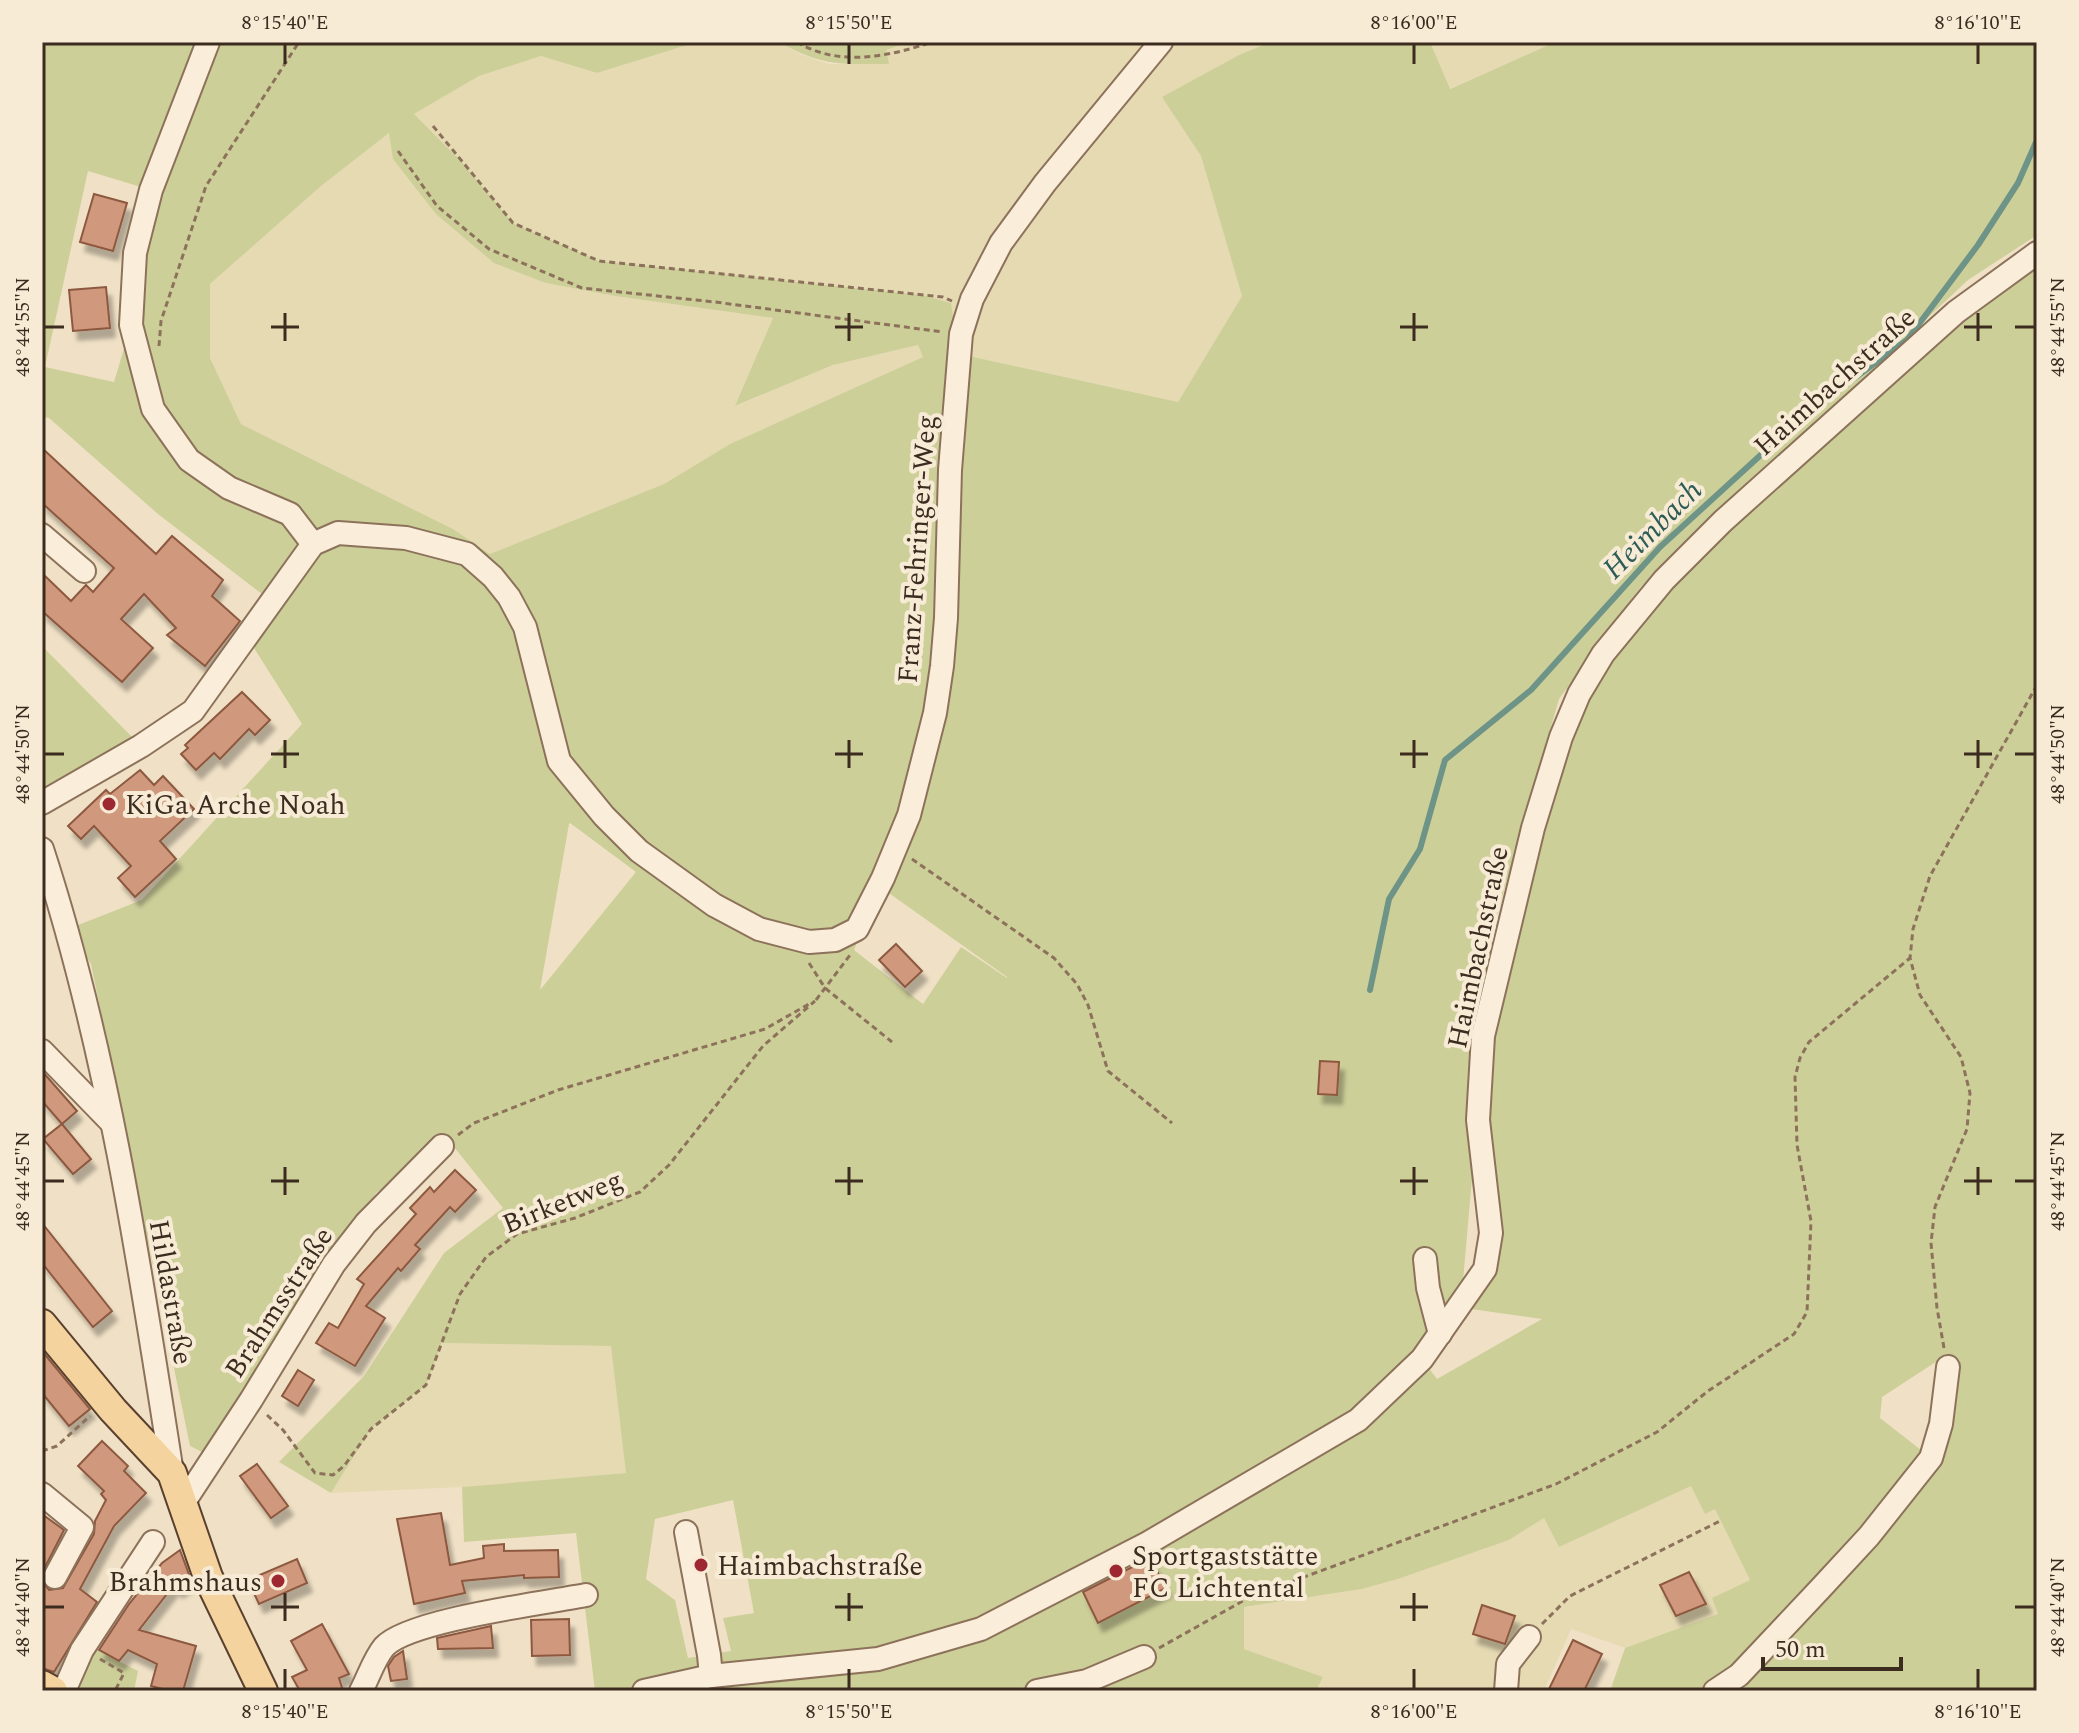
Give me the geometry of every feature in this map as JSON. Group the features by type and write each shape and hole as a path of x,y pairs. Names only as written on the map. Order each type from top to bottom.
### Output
{"main road":[{"path":"42,1324 172,1473 208,1577 263,1691"},
{"path":"42,1685 53,1691"}],"street":[{"path":"208,42 151,190 135,253 131,325 153,409 189,460 229,488 290,514 313,544"},
{"name":"Franz-Fehringer-Weg","path":"857,929 909,815 924,764 942,666 950,470 961,334 972,299 1001,243 1045,183 1161,42"},
{"name":"Haimbachstraße","path":"644,1691 711,1676 878,1659 981,1629 1148,1543 1358,1420 1422,1359 1485,1269 1491,1233 1478,1120 1483,1036 1533,828 1561,737 1579,694 1603,654 1664,580 1723,521 1956,312 2037,253"},
{"path":"42,803 141,746 193,711 313,544 338,533 406,538 467,554 493,577 509,597 525,627 559,761 604,816 639,851 714,905 759,929 809,942 835,940 857,929"},
{"path":"42,535 84,571"},
{"name":"Hildastraße","path":"42,849 68,929 112,1123 172,1473"},
{"path":"42,1051 112,1123"},
{"name":"Brahmsstraße","path":"182,1505 334,1264 366,1223 442,1146"},
{"path":"1425,1259 1428,1288 1440,1334"},
{"path":"1715,1691 1739,1675 1869,1536 1931,1458 1941,1424 1948,1367"},
{"path":"42,1494 82,1527 55,1577"},
{"path":"686,1532 711,1676"},
{"path":"64,1691 82,1650 153,1542"},
{"path":"361,1691 384,1648 401,1635 430,1625 586,1595"},
{"path":"1506,1691 1508,1664 1529,1637"},
{"path":"1037,1691 1087,1681 1144,1657"}],"path":[{"path":"159,350 161,321 206,186 299,42"},
{"path":"797,42 814,53 845,58 909,50 932,42"},
{"path":"398,151 437,206 489,249 582,288 961,334 959,304 943,297 599,261 513,223 433,126"},
{"path":"1948,1367 1937,1308 1931,1243 1935,1207 1967,1129 1970,1093 1961,1057 1920,995 1910,958 1913,929 1930,876 2037,685"},
{"path":"896,847 1054,958 1077,984 1088,1005 1108,1071 1172,1123"},
{"path":"442,1146 474,1123 558,1090 765,1029 815,1001 853,950 857,929"},
{"path":"794,938 825,988 892,1042"},
{"path":"1144,1657 1250,1597 1556,1484 1657,1432 1708,1391 1794,1334 1807,1312 1811,1221 1797,1145 1795,1077 1800,1058 1809,1042 1910,958"},
{"name":"Birketweg","path":"251,1400 283,1430 315,1473 333,1475 344,1466 371,1429 426,1385 460,1294 486,1257 517,1234 575,1218 640,1192 669,1165 763,1046 815,1001"},
{"path":"42,1451 57,1446 106,1401"},
{"path":"1529,1637 1570,1596 1720,1521"},
{"path":"82,1650 124,1673 115,1691"}],"shaded area":[{"path":"697,42 779,42 800,54 829,64 888,64 886,50 910,42 1270,42 1239,55 1163,97 1201,156 1242,296 1178,402 969,356 954,323 950,303 922,295 599,261 513,223 460,160 414,114 479,76 541,56 597,73"},
{"path":"1430,42 1555,42 1449,89"},
{"path":"389,133 546,283 773,318 736,406 833,365 918,345 923,357 730,444 664,484 490,554 453,529 241,424 210,358 210,284 321,186"},
{"path":"442,1343 611,1346 627,1473 462,1487 331,1493 371,1429 425,1385"},
{"path":"1702,1481 1750,1580 1712,1598 1719,1614 1625,1648 1571,1629 1544,1691 1523,1691 1497,1682 1496,1691 1316,1691 1323,1677 1243,1649 1244,1607 1362,1589 1398,1579 1509,1540 1544,1518 1559,1546"}],"green space":[{"path":"42,42 697,42 597,73 541,56 479,76 414,114 460,160 513,223 599,261 922,295 951,303 954,323 946,699 961,397 969,356 1178,402 1242,296 1201,156 1162,97 1239,55 1270,42 1430,42 1450,89 1555,42 2037,42 2037,235 1968,280 1640,588 1559,699 1497,915 1476,1049 1474,1156 1461,1304 1422,1359 1437,1379 1542,1319 1471,1309 1496,1264 1481,1106 1488,1030 1578,706 1617,639 1749,510 1781,486 1792,466 1972,309 2037,262 2037,1691 1610,1691 1625,1648 1718,1614 1712,1598 1750,1580 1715,1509 1705,1514 1691,1486 1559,1547 1544,1518 1509,1540 1398,1579 1362,1589 1244,1607 1244,1649 1323,1677 1316,1691 1023,1691 1041,1684 1006,1691 595,1691 576,1533 464,1542 462,1487 626,1473 611,1346 442,1343 426,1385 371,1429 331,1493 279,1462 364,1376 444,1253 503,1208 454,1147 442,1146 376,1193 334,1264 206,1454 190,1446 91,964 68,929 142,900 302,724 254,648 271,601 158,514 49,418 42,417","holes":["389,133 393,159 436,214 494,263 546,283 773,318 735,406 833,365 918,345 923,357 730,444 664,484 490,554 453,529 241,424 210,358 210,284 321,186","88,171 151,190 131,325 114,382 45,367","570,823 636,872 540,990 569,824","879,886 1007,978 961,947 923,1004 854,950","1948,1354 1958,1364 1930,1457 1880,1418 1882,1397","733,1500 754,1613 723,1618 731,1651 688,1658 675,1600 646,1579 655,1519"]},
{"path":"779,42 910,42 886,50 889,64 845,64 808,56"},
{"path":"42,646 141,746 42,803"},
{"path":"91,1647 138,1671 134,1691 90,1691 73,1685"}],"building":[{"path":"94,194 127,203 113,251 80,242"},
{"path":"106,287 110,328 73,331 69,290"},
{"path":"42,448 156,554 172,536 223,580 212,596 240,621 205,666 167,635 176,628 144,594 121,619 153,648 122,682 42,611 42,573 71,601 86,585 93,592 114,568 42,503"},
{"path":"242,692 270,720 255,735 249,729 220,759 214,753 196,770 181,754 188,748 185,745"},
{"path":"140,770 154,785 163,776 194,809 160,841 176,859 135,897 118,878 131,866 94,826 81,839 68,826 106,790 110,794"},
{"path":"896,944 922,971 905,987 879,960"},
{"path":"1320,1061 1339,1062 1337,1095 1318,1094"},
{"path":"42,1071 77,1111 62,1124 42,1101"},
{"path":"62,1124 91,1159 73,1174 43,1139"},
{"path":"455,1170 476,1190 455,1212 450,1207 415,1245 420,1249 401,1271 398,1268 366,1306 385,1318 355,1366 316,1343 329,1323 338,1328 364,1284 357,1279 416,1214 410,1208 430,1187 434,1192"},
{"path":"42,1223 112,1311 93,1327 42,1263"},
{"path":"42,1351 90,1409 69,1426 42,1393"},
{"path":"298,1370 314,1380 298,1406 282,1396"},
{"path":"102,1441 128,1466 124,1471 146,1493 114,1526 80,1589 97,1602 54,1672 42,1668 42,1581 49,1590 63,1588 94,1534 95,1521 106,1500 101,1494 104,1491 78,1466"},
{"path":"257,1464 288,1506 271,1518 240,1476"},
{"path":"441,1513 450,1565 484,1558 483,1546 504,1544 504,1551 558,1550 559,1577 524,1578 524,1575 462,1581 465,1593 414,1604 397,1519"},
{"path":"42,1514 64,1530 42,1573"},
{"path":"180,1550 191,1580 178,1589 174,1585 139,1630 196,1646 183,1691 170,1691 151,1686 157,1664 128,1650 119,1661 99,1650 129,1604 162,1563"},
{"path":"1150,1558 1166,1588 1098,1623 1083,1592"},
{"name":"Brahmshaus","path":"297,1559 307,1583 259,1604 248,1580"},
{"path":"1689,1572 1706,1604 1676,1616 1660,1585"},
{"path":"1482,1605 1515,1616 1505,1644 1473,1634"},
{"path":"569,1619 570,1655 532,1656 531,1620"},
{"path":"322,1624 349,1674 339,1678 343,1691 300,1691 292,1677 307,1670 291,1641"},
{"path":"491,1626 493,1648 438,1649 437,1638"},
{"path":"1573,1640 1602,1654 1584,1691 1548,1691"},
{"path":"403,1651 407,1679 391,1681 388,1666"}],"waterway":[{"name":"Heimbach","path":"1370,990 1389,899 1420,849 1445,760 1531,690 1660,547 1776,441 1846,384 1907,340 1978,245 2018,183 2037,140"}],"place":[{"name":"KiGa Arche Noah","path":"109,804"},
{"name":"Haimbachstraße","path":"701,1565"},
{"name":"Sportgaststätte FC Lichtental","path":"1116,1571"},
{"name":"Brahmshaus","path":"278,1581"}]}
